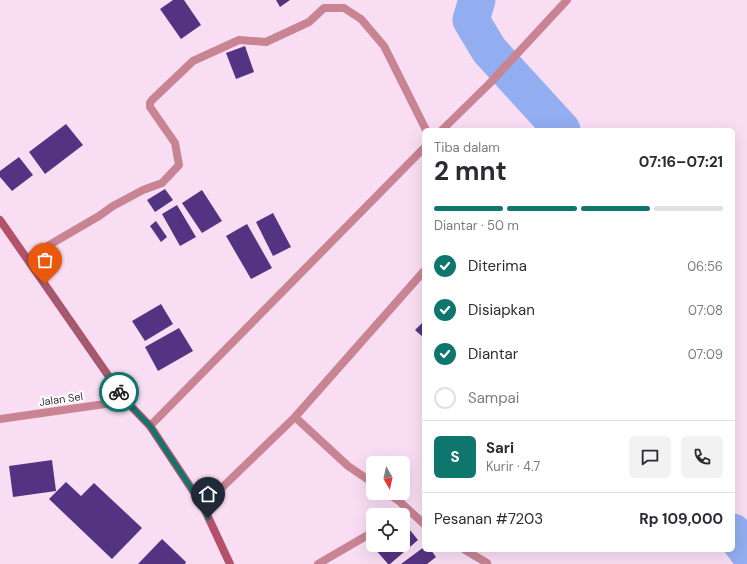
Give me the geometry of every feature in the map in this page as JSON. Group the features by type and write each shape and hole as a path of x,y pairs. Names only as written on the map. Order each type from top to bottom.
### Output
{"main road":[{"path":"0,220 126,401 150,426 203,506 230,564"}],"street":[{"path":"444,128 489,84 567,0"},
{"path":"27,258 99,216 113,206 143,190 162,183 179,164 175,142 150,107 150,103 193,61 239,40 266,42 309,22 324,8 344,8 361,19 384,46 425,128"},
{"path":"150,426 422,150"},
{"path":"203,506 295,417 422,272"},
{"name":"Jalan Sel","path":"0,419 126,401"},
{"path":"295,417 348,466 366,478"},
{"path":"410,515 422,523"},
{"path":"318,564 366,536"},
{"path":"469,552 487,562"}],"building":[{"path":"173,0 184,0 201,25 181,39 160,9"},
{"path":"276,0 290,0 280,7"},
{"path":"245,46 254,72 236,79 226,53"},
{"path":"66,124 83,145 45,174 29,152"},
{"path":"19,157 33,175 12,191 0,177 0,171"},
{"path":"165,189 173,200 155,212 147,200"},
{"path":"202,190 222,221 202,233 182,203"},
{"path":"177,205 196,237 180,246 162,214"},
{"path":"273,213 291,247 273,256 256,222"},
{"path":"156,221 167,237 161,242 150,226"},
{"path":"247,224 272,268 251,279 226,236"},
{"path":"161,304 173,324 145,341 132,321"},
{"path":"422,323 422,336 415,330"},
{"path":"179,328 193,351 158,371 145,347"},
{"path":"52,460 56,491 13,497 9,466"},
{"path":"66,482 81,496 94,483 142,528 112,559 49,499"},
{"path":"410,530 418,540 410,547"},
{"path":"162,539 186,562 185,564 138,564"},
{"path":"422,548 422,552 432,552 436,557 427,564 401,564"},
{"path":"378,552 404,552 390,564 388,564"}],"waterway":[{"path":"477,0 471,20 489,50 560,128"},
{"path":"735,535 747,551"}],"way so far":[{"path":"45,284 119,392"}],"route":[{"path":"119,392 150,426 203,506 208,518"}]}
